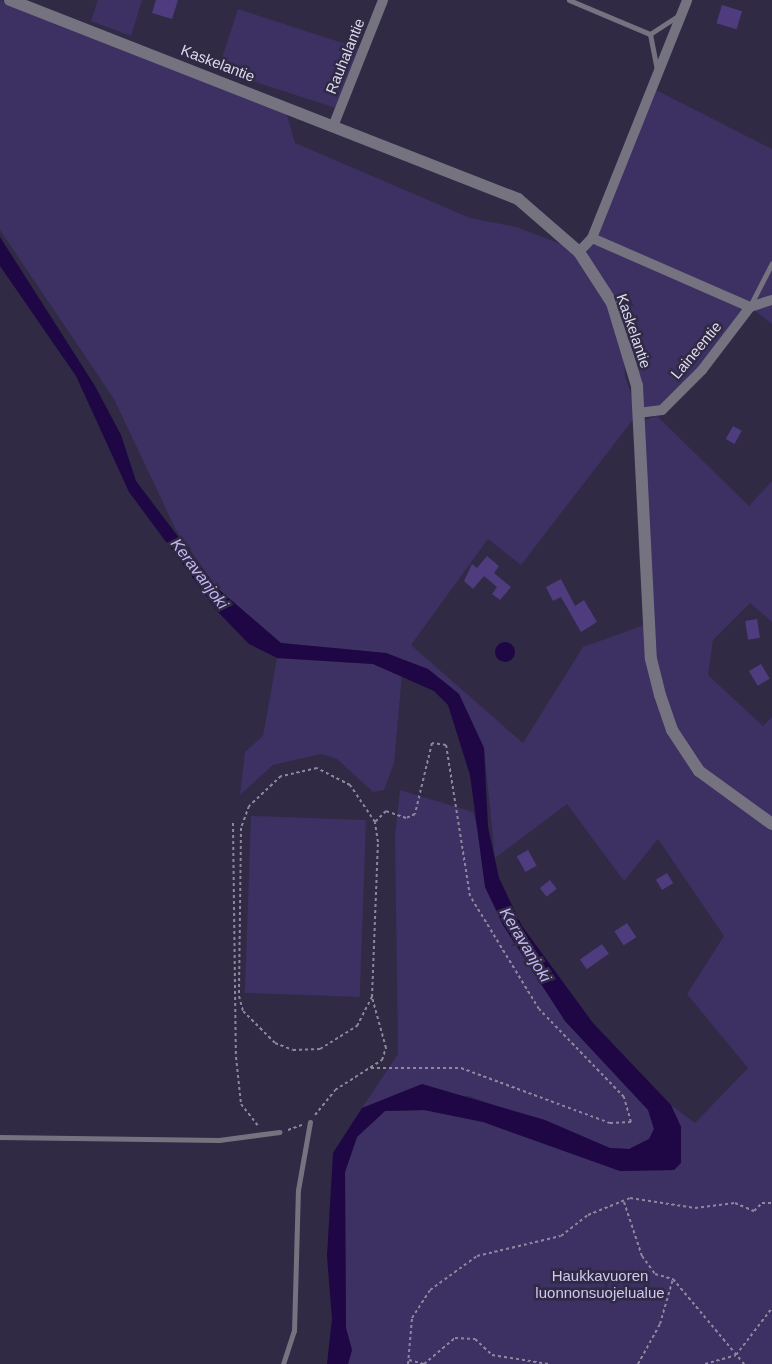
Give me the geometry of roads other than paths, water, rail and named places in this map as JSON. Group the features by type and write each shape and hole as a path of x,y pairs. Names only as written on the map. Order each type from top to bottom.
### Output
{"street":[{"name":"Rauhalantie","path":"334,124 383,0"},
{"path":"579,252 592,238 687,0"},
{"name":"Kaskelantie","path":"17,1 334,124 518,199 579,252 612,303 637,386 651,659 660,695 672,730 699,771 772,824"},
{"path":"592,238 750,307 772,300"},
{"name":"Laineentie","path":"638,413 662,410 702,370 750,307"}],"lane":[{"path":"569,0 650,34"},
{"path":"650,34 682,13"},
{"path":"650,34 658,74"},
{"path":"750,307 772,263"},
{"path":"283,1364 294,1331 298,1190 310,1122"},
{"path":"0,1137 219,1140 279,1132"}],"water":[{"name":"Keravanjoki","path":"0,237 95,386 121,435 136,481 217,588 281,643 386,653 428,669 459,694 484,748 488,827 499,878 522,926 593,1023 671,1105 681,1127 681,1163 674,1170 620,1171 483,1122 424,1110 385,1111 357,1137 345,1172 346,1328 352,1350 348,1364 327,1364 332,1319 327,1256 333,1153 362,1108 422,1084 545,1120 610,1148 629,1149 649,1139 654,1129 648,1110 565,1021 503,925 485,887 470,775 448,705 434,691 373,664 277,658 249,644 218,612 129,492 76,376 0,266"},
{"path":"501,642 509,642 515,648 515,656 509,662 501,662 495,656 495,648"}],"park label":[{"name":"Haukkavuoren luonnonsuojelualue","path":"600,1284"}]}
